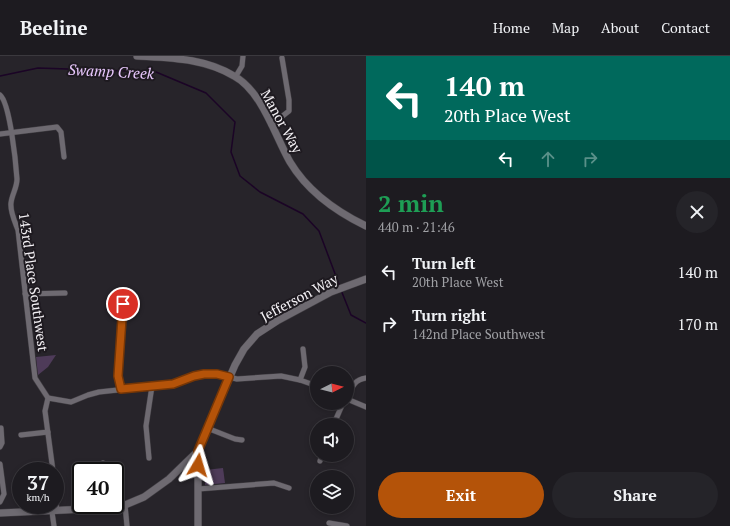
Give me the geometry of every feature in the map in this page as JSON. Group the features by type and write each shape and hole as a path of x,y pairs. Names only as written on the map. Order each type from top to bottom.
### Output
{"street":[{"name":"Manor Way","path":"137,56 191,60 218,67 236,76 255,95 291,162 305,183 318,196 344,216 366,226"},
{"path":"236,76 242,66 243,56"},
{"path":"271,125 289,111 289,100 282,58"},
{"name":"143rd Place Southwest","path":"0,95 7,106 17,179 16,188 11,203 18,230 35,378 48,398"},
{"path":"0,134 57,127 61,132 64,156"},
{"name":"Jefferson Way","path":"125,505 156,490 187,463 198,451 229,377 244,349 257,334 277,321 331,292 366,279"},
{"path":"25,294 65,293"},
{"path":"121,389 118,376 123,304"},
{"path":"300,380 305,368 303,349"},
{"path":"51,462 45,411 48,398 71,402 88,394 173,384 204,374 217,374 237,379 281,376 310,384"},
{"path":"354,384 358,379 366,378"},
{"path":"149,458 146,426 152,386"},
{"path":"354,402 366,407"},
{"path":"0,447 2,443 1,428"},
{"path":"207,428 242,440"},
{"path":"21,436 48,432"},
{"path":"198,451 198,526"},
{"path":"0,464 4,494 0,502"},
{"path":"198,489 274,483 289,488"},
{"path":"125,505 127,526"},
{"name":"Jefferson Way","path":"0,513 12,513"},
{"path":"54,526 55,514"},
{"path":"329,523 347,526"}],"shaded area":[{"path":"56,355 48,367 38,375 36,357"},
{"path":"223,468 225,483 205,485 205,470"}],"waterway":[{"name":"Swamp Creek","path":"0,76 38,68 156,72 206,93 235,122 231,152 240,176 260,192 303,214 319,231 340,287"},
{"name":"Swamp Creek","path":"341,290 351,315 366,323"}],"route":[{"path":"123,304 118,376 121,389 173,384 204,374 217,374 229,377 198,451 198,465"}]}
